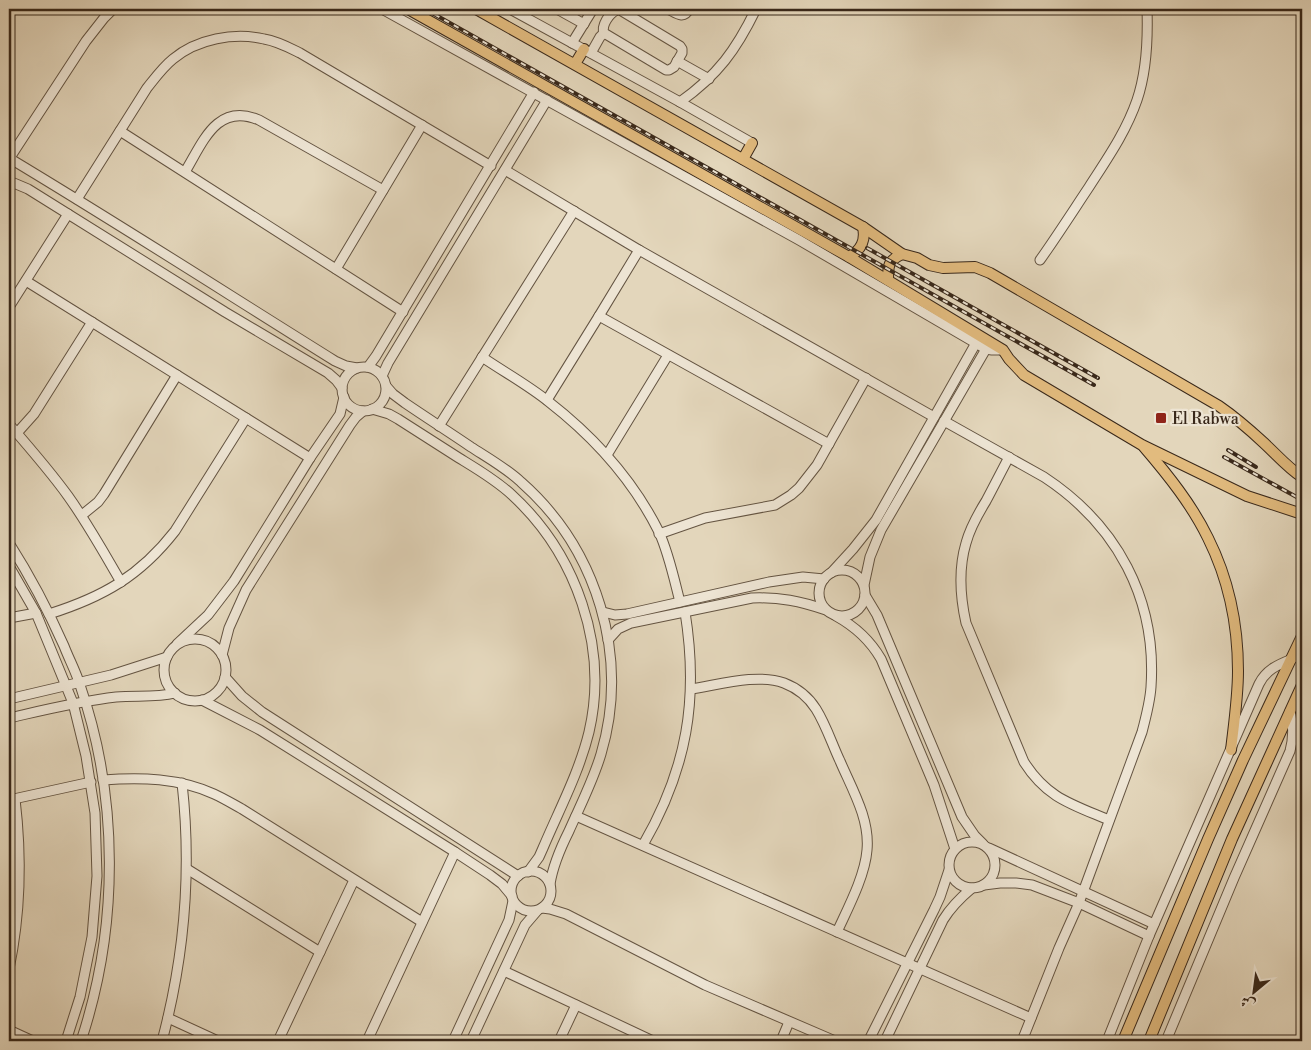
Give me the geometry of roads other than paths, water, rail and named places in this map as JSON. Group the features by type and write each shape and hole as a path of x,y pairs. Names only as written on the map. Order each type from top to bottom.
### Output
{"main road":[{"path":"408,9 888,280 1003,350 1024,375 1142,444 1242,494 1298,513 1302,522"},
{"path":"476,9 863,227 902,254 943,268 975,268 990,272 1220,406 1263,442 1292,471 1302,477"},
{"path":"575,64 587,51"},
{"path":"743,159 752,143"},
{"path":"849,257 861,246 864,237 863,227"},
{"path":"888,280 890,262 902,254"},
{"path":"1142,444 1166,472 1201,525 1213,549 1227,587 1235,627 1238,669 1231,750"},
{"path":"1123,1041 1208,839 1302,636"},
{"path":"1148,1041 1232,839 1302,684"}],"street":[{"path":"113,9 86,41 9,158 335,361 346,366 374,369 382,376 386,386 398,398 505,469 526,487 557,520 577,550 592,582 602,612 611,663 610,709 601,754 555,862 550,884 551,895 549,900 525,924 471,1041"},
{"path":"382,9 799,240 986,349 1003,350"},
{"path":"510,9 752,143"},
{"path":"557,9 584,24"},
{"path":"572,42 593,9"},
{"path":"668,9 680,15 684,15 689,9"},
{"path":"680,102 709,79 731,54 756,9"},
{"path":"1040,260 1110,156 1127,126 1138,98 1145,66 1148,9"},
{"path":"614,10 620,10 678,44 682,51 673,68 666,70 604,34 603,28 611,13 614,10"},
{"path":"587,51 604,34"},
{"path":"77,199 147,88 172,59 206,41 245,36 264,38 300,53 491,166"},
{"path":"677,61 709,79"},
{"path":"368,367 403,312 534,92"},
{"path":"382,376 388,363 547,100"},
{"path":"185,172 214,126 222,120 240,114 259,120 383,190"},
{"path":"336,269 422,124"},
{"path":"512,129 526,136"},
{"path":"120,131 403,312"},
{"path":"505,170 639,250 934,417"},
{"path":"9,181 28,189 328,374 336,380 347,403 352,407 389,414 492,479 528,510 543,528 557,548 578,590 587,621 594,660 593,707 583,753 575,775 539,857 528,872"},
{"path":"45,200 55,185"},
{"path":"439,426 574,211"},
{"path":"9,307 68,214"},
{"path":"548,400 639,250"},
{"path":"26,281 310,458"},
{"path":"600,316 829,444"},
{"path":"17,433 34,414 92,322"},
{"path":"826,610 819,598 820,585 854,550 876,520 976,343"},
{"path":"836,616 850,615 856,612 864,601 864,585 870,557 881,530 986,349"},
{"path":"607,455 668,355"},
{"path":"482,357 548,400 573,421 607,455 631,485 659,534 680,602"},
{"path":"178,644 188,640 199,639 215,646 222,655 226,666 225,677 220,688 212,696 196,701 185,699 175,693 168,684 164,674 167,657 173,648 198,625 222,598 234,581 310,458 340,414 343,382 351,371 357,368"},
{"path":"82,516 104,494 177,375"},
{"path":"659,534 705,518 775,505 791,495 817,465 866,378"},
{"path":"222,655 229,628 246,590 352,421 380,404 385,395 386,386"},
{"path":"49,614 105,592 150,559 169,538 246,418"},
{"path":"944,421 1059,486 1081,505 1101,526 1117,549 1131,574 1147,622 1151,659 1151,688 1142,732 1079,903 1022,1041"},
{"path":"9,424 52,475 82,516 121,582"},
{"path":"1009,457 974,522 966,542 960,582 966,623 1024,762 1032,774 1042,785 1066,802 1109,820"},
{"path":"265,531 278,539"},
{"path":"9,543 36,588 80,683 103,780 109,842 108,904 100,967 81,1041"},
{"path":"9,566 36,613 73,703 91,782 95,813 97,876 92,937 80,997 66,1041"},
{"path":"602,612 614,615 621,614 792,578 827,576 838,570 854,573 864,585"},
{"path":"865,595 877,615 962,817 968,827 994,855 996,864 994,872 990,880 984,885"},
{"path":"608,640 624,625 752,598 790,599 826,610 850,624 873,646 881,659 934,785 955,849"},
{"path":"642,845 657,820 671,789 688,723 691,689 690,655 685,612"},
{"path":"9,618 36,613"},
{"path":"9,699 80,683 167,657"},
{"path":"1107,1041 1154,924 1262,679 1269,670 1292,659"},
{"path":"225,677 242,696 262,712 518,876"},
{"path":"691,689 758,678 772,680 785,683 797,690 808,698 816,709 828,732 859,807 867,836 865,865 838,932"},
{"path":"9,718 73,703 114,697 153,697 175,693"},
{"path":"202,700 260,730 455,852 502,884 517,905 526,911 550,909 566,914 705,985 835,1041"},
{"path":"1166,1041 1290,751 1294,731 1290,710"},
{"path":"103,780 147,778 182,783 213,794 242,809 422,922"},
{"path":"9,969 11,944 18,907 20,877 20,851 12,800 91,782"},
{"path":"162,1041 177,979 186,904 187,869 182,783"},
{"path":"576,816 1031,1018"},
{"path":"869,1040 940,897 949,870 951,855 961,844 975,841 1154,924"},
{"path":"368,1041 455,852"},
{"path":"187,869 320,952"},
{"path":"949,870 952,877 965,887 972,888 1000,883 1032,885 1079,903 1149,936"},
{"path":"454,1041 509,920 513,898 512,885 518,876 528,872 539,873 550,884"},
{"path":"278,1041 354,880"},
{"path":"885,1041 942,920 961,897 972,888"},
{"path":"504,971 653,1041"},
{"path":"559,1041 576,1005"},
{"path":"168,1018 218,1041"},
{"path":"781,1041 789,1022"},
{"path":"9,1030 33,1041"}],"railway":[{"path":"425,9 1094,385"},
{"path":"867,248 1098,378"},
{"path":"1228,450 1256,467"},
{"path":"1224,457 1302,500"}],"place":[{"name":"El Rabwa","path":"1161,418"}]}
